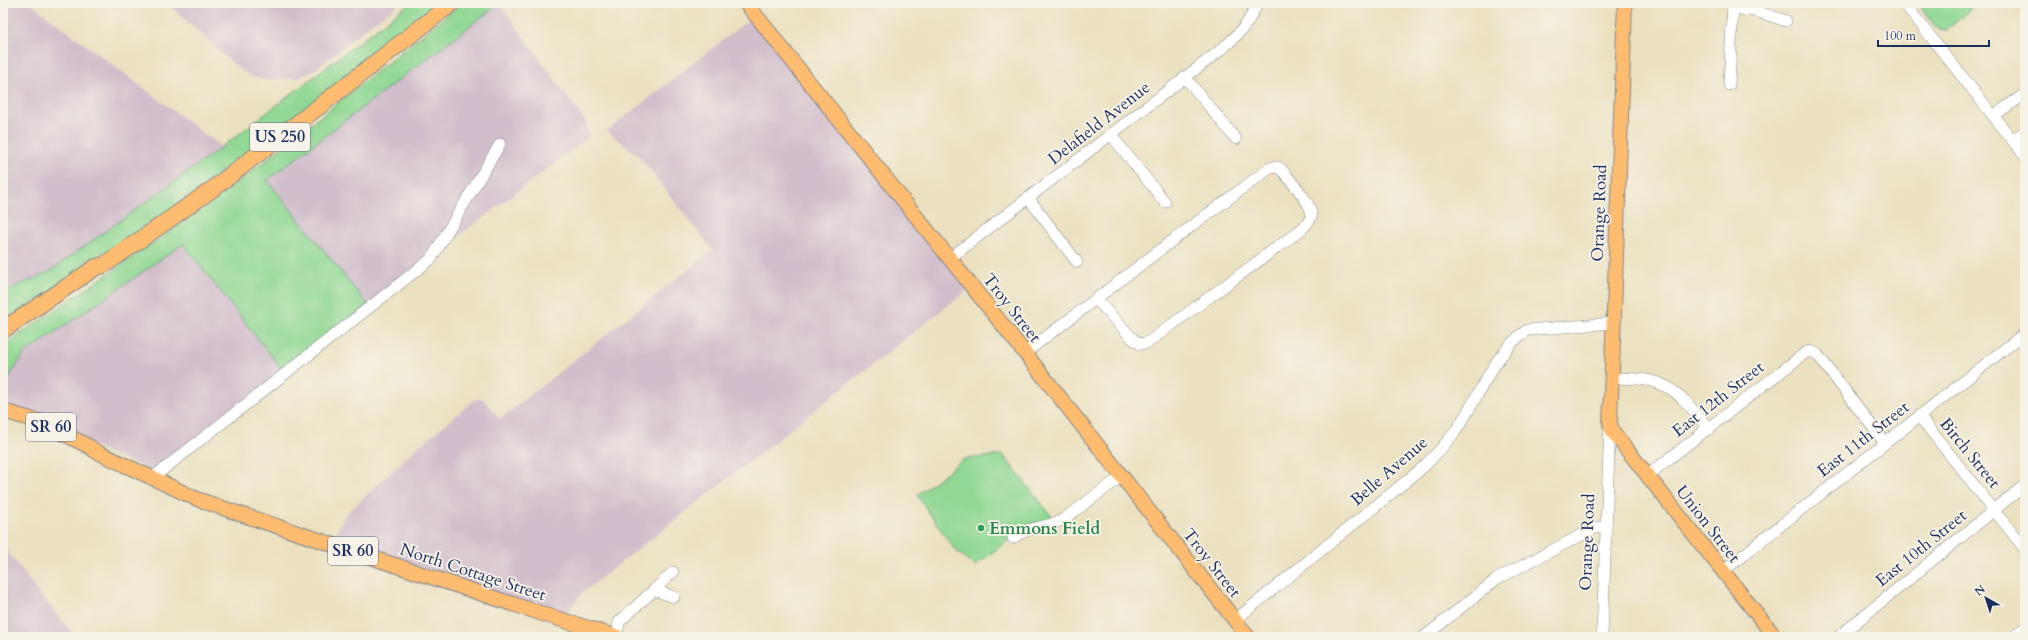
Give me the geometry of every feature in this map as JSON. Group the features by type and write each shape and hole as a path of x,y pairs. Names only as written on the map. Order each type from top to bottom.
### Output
{"highway":[{"name":"US 250","path":"38,307 96,267 104,265 214,188 452,3"},
{"name":"US 250","path":"3,340 101,273 104,265"},
{"path":"3,326 26,311 38,307"},
{"path":"3,330 38,307"}],"main road":[{"name":"Troy Street","path":"746,3 950,258 1248,637"},
{"name":"Orange Road","path":"1612,428 1611,378 1626,3"},
{"name":"North Cottage Street","path":"3,411 41,422 151,479 197,499 540,613 617,637"},
{"name":"North Cottage Street","path":"3,419 37,430 89,452 95,451"},
{"name":"Union Street","path":"1612,428 1647,476 1775,637"}],"street":[{"name":"Delafield Avenue","path":"950,258 1029,199 1237,36 1247,23 1257,3"},
{"path":"1904,3 2025,156"},
{"path":"1729,85 1733,6 1756,11 1786,21"},
{"path":"1185,77 1236,139"},
{"path":"1993,116 2025,94"},
{"path":"2013,141 2025,131"},
{"path":"1111,134 1165,202"},
{"path":"151,479 431,259 500,144"},
{"path":"1025,353 1185,230 1274,167 1281,169 1308,204 1312,212 1310,219 1298,232 1147,343 1140,344 1133,339 1096,299"},
{"path":"1029,199 1077,262"},
{"name":"Belle Avenue","path":"1234,621 1420,470 1439,452 1457,429 1482,386 1511,343 1520,335 1527,330 1613,323"},
{"name":"East 11th Street","path":"1723,571 2025,333"},
{"name":"East 12th Street","path":"1647,476 1805,353 1811,351 1818,354 1885,443"},
{"path":"1611,378 1647,379 1668,387 1680,396 1708,429"},
{"name":"Birch Street","path":"1919,416 2025,549"},
{"name":"Orange Road","path":"1602,637 1606,527 1612,428"},
{"path":"1013,538 1026,530 1054,524 1064,519 1122,476"},
{"name":"East 10th Street","path":"1838,637 2025,486"},
{"path":"1424,637 1489,584 1507,572 1595,528 1606,527"},
{"path":"617,637 619,622 673,572"},
{"path":"654,590 674,597"},
{"path":"2013,637 2025,628"}],"shaded area":[{"path":"3,3 30,3 222,147 49,272 6,291 3,289"},
{"path":"162,3 401,3 375,21 312,72 298,78 264,80 250,76 238,68 170,6"},
{"path":"499,3 586,122 589,137 368,305 267,180"},
{"path":"752,17 969,289 582,593 564,617 333,539 345,515 420,445 476,399 483,399 500,419 713,250 637,154 607,131"},
{"path":"183,244 284,372 154,473 3,405 3,387 24,354"},
{"path":"3,545 36,590 76,637 3,637"}],"green space":[{"path":"410,3 442,3 189,197 37,301 3,320 3,292 49,272 222,147"},
{"path":"462,3 500,3 267,180 368,305 284,372 183,244 24,354 3,387 3,348 10,341 169,232 260,165"},
{"path":"1916,3 1977,3 1947,30 1938,29"},
{"name":"Emmons Field","path":"1003,455 1054,519 1029,524 975,566 954,549 917,495 964,459"}],"place":[{"name":"Emmons Field","path":"981,528"}]}
